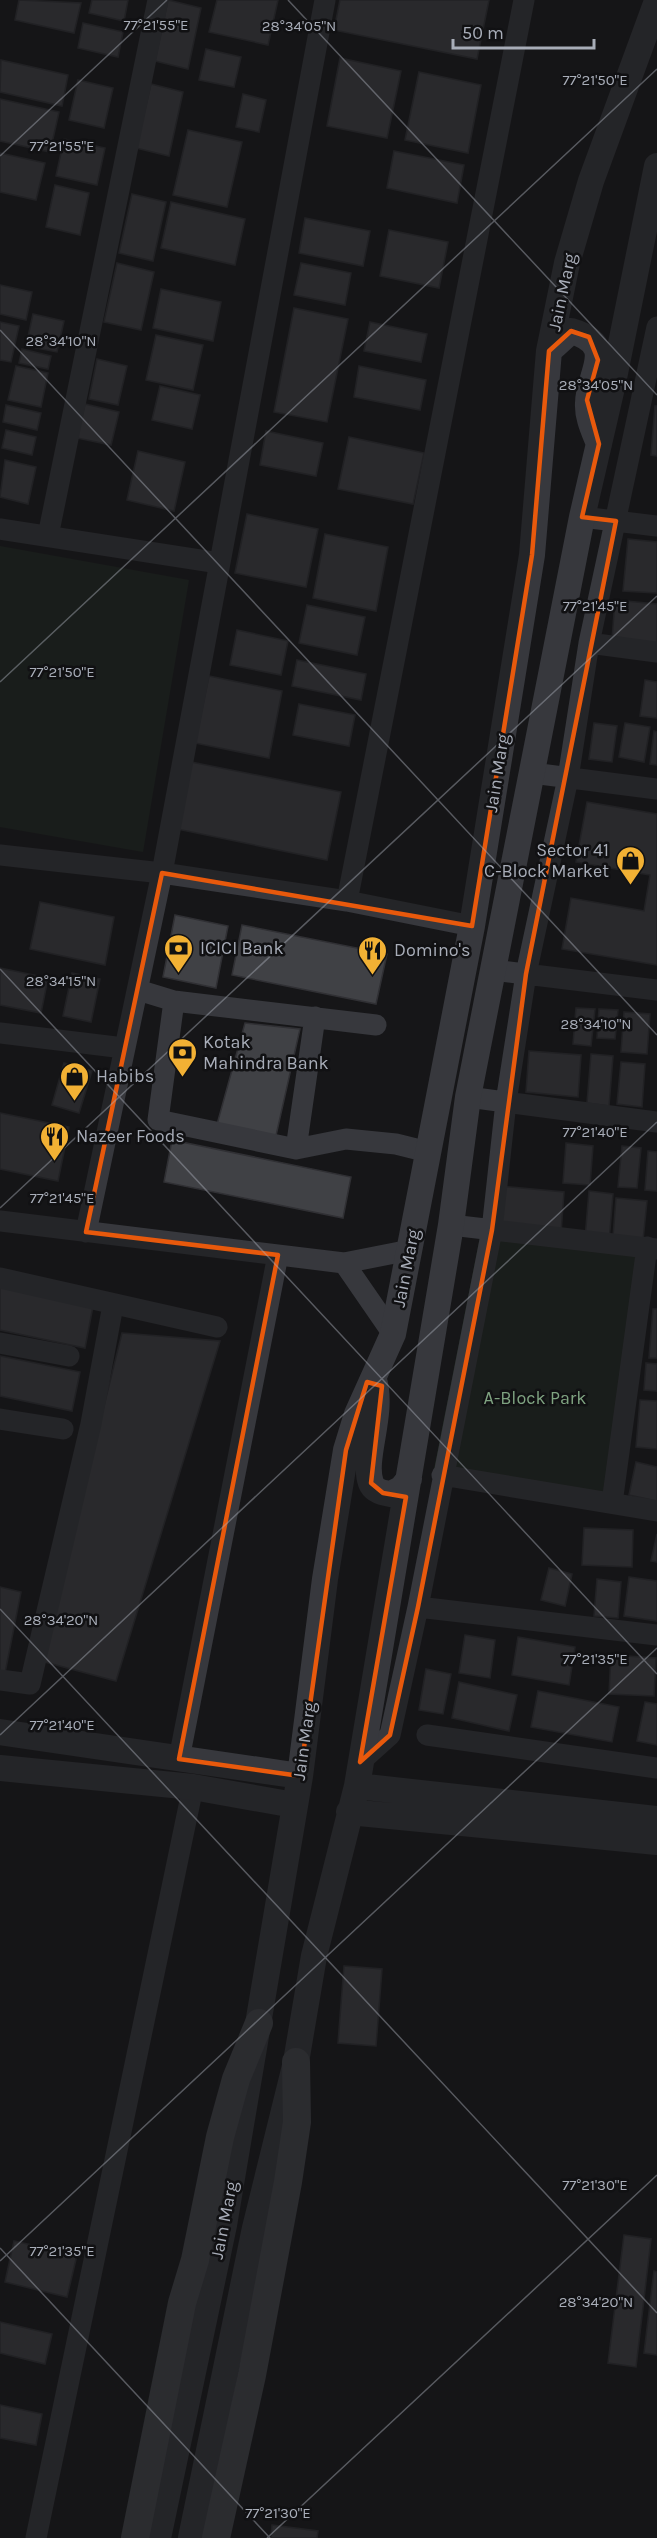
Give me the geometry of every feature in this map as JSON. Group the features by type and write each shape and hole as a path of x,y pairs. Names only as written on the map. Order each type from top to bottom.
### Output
{"main road":[{"path":"135,2538 182,2303 195,2260 220,2137 236,2079 259,2022"},
{"path":"216,2538 252,2375 288,2182 297,2122 296,2062"}],"street":[{"path":"48,536 158,0"},
{"path":"86,1232 162,873 326,0"},
{"path":"347,901 524,0"},
{"name":"Jain Marg","path":"158,2538 224,2225 300,1776 325,1580 346,1450 357,1414 393,1334 472,926 532,555 549,351 567,263 591,181 657,1"},
{"name":"Jain Marg","path":"191,2538 255,2228 296,2062 314,1956 358,1774 451,1225 468,1097 582,518 657,166"},
{"path":"358,1774 390,1735 418,1607 442,1475 492,1230 506,1102 525,974 568,778 589,643 616,521 651,388 657,327"},
{"path":"549,351 571,331 589,338 597,348 597,372 588,400 588,412 599,444"},
{"path":"582,518 657,526"},
{"path":"0,529 219,563"},
{"path":"589,643 657,652"},
{"path":"532,773 657,789"},
{"path":"0,855 162,873 347,901 472,926"},
{"path":"493,970 657,990"},
{"path":"138,990 174,1001 376,1025"},
{"path":"174,1001 158,1120 296,1149 346,1139 396,1144 428,1152"},
{"path":"296,1149 315,1017"},
{"path":"0,1033 124,1048"},
{"path":"468,1097 657,1122"},
{"path":"0,1221 344,1263 410,1250"},
{"path":"451,1225 652,1248 612,1503"},
{"path":"179,1759 278,1255"},
{"path":"344,1263 393,1334"},
{"path":"0,1278 217,1327"},
{"path":"0,1680 30,1684 91,1424 113,1305"},
{"path":"0,1343 69,1356"},
{"path":"374,1380 379,1406 370,1463 371,1483 377,1490 391,1494 401,1489 409,1479"},
{"path":"0,1419 63,1429"},
{"path":"442,1475 657,1511"},
{"path":"418,1607 657,1635"},
{"path":"0,1732 300,1776"},
{"path":"427,1735 657,1768"},
{"path":"0,1768 193,1787 294,1805"},
{"path":"358,1774 657,1819"},
{"path":"36,2538 193,1787"},
{"path":"349,1812 657,1842"}],"highlighted area":[{"path":"571,331 589,337 598,360 587,400 599,444 582,517 616,521 526,974 492,1230 418,1607 390,1735 360,1762 406,1497 383,1493 371,1483 382,1386 367,1382 346,1450 300,1776 179,1759 278,1255 86,1232 162,873 472,926 532,555 549,351"}],"green space":[{"path":"0,546 189,580 143,852 0,827"},
{"name":"A-Block Park","path":"480,1236 642,1252 608,1496 434,1469"}],"building":[{"path":"19,0 81,3 74,33 15,20"},
{"path":"92,0 128,0 124,21 89,13"},
{"path":"168,0 201,8 188,69 155,61"},
{"path":"217,0 278,0 268,45 209,32"},
{"path":"340,0 489,0 477,59 334,30"},
{"path":"83,23 123,32 118,57 78,48"},
{"path":"206,49 241,57 234,87 199,80"},
{"path":"340,58 401,71 387,138 327,126"},
{"path":"1,60 68,75 62,106 0,92"},
{"path":"419,72 481,85 468,153 405,140"},
{"path":"78,80 113,88 104,128 69,120"},
{"path":"151,84 183,92 169,156 136,148"},
{"path":"243,94 266,100 259,132 236,127"},
{"path":"0,99 59,112 50,152 0,141"},
{"path":"188,130 242,142 227,207 173,195"},
{"path":"64,139 105,148 97,185 56,176"},
{"path":"394,151 464,165 457,203 387,188"},
{"path":"0,153 45,163 36,200 0,192"},
{"path":"55,185 89,193 80,235 46,227"},
{"path":"132,194 166,202 153,261 119,253"},
{"path":"171,202 245,219 235,265 161,248"},
{"path":"305,218 370,231 363,266 299,253"},
{"path":"389,230 448,242 439,288 380,276"},
{"path":"117,263 154,272 141,330 104,322"},
{"path":"301,263 351,273 345,305 294,295"},
{"path":"0,285 32,292 26,320 0,314"},
{"path":"161,289 221,302 213,341 153,328"},
{"path":"294,308 348,319 327,422 274,412"},
{"path":"33,314 64,321 57,352 26,346"},
{"path":"0,322 19,326 11,362 0,360"},
{"path":"370,322 427,334 421,362 364,351"},
{"path":"156,335 203,345 193,390 146,380"},
{"path":"22,349 51,356 48,369 19,363"},
{"path":"97,359 127,366 118,405 89,399"},
{"path":"16,366 48,373 41,407 8,400"},
{"path":"359,366 426,380 420,410 354,397"},
{"path":"160,386 200,395 192,429 152,420"},
{"path":"85,404 119,412 111,445 77,438"},
{"path":"6,405 41,413 37,430 3,422"},
{"path":"655,406 657,406 657,456 651,455"},
{"path":"6,430 36,437 32,455 2,448"},
{"path":"266,431 323,443 316,476 260,465"},
{"path":"349,437 424,453 413,504 338,489"},
{"path":"138,451 185,462 174,511 127,500"},
{"path":"5,460 36,467 28,504 0,497"},
{"path":"247,514 318,529 306,587 235,573"},
{"path":"325,534 388,547 376,611 313,598"},
{"path":"628,539 657,542 657,593 623,591"},
{"path":"615,600 657,604 657,644 612,640"},
{"path":"307,605 365,617 357,655 299,643"},
{"path":"237,630 288,641 281,675 230,665"},
{"path":"297,660 366,674 361,700 292,686"},
{"path":"209,676 282,691 269,758 195,743"},
{"path":"645,680 657,682 657,718 640,716"},
{"path":"299,704 355,715 349,746 293,735"},
{"path":"594,723 617,726 612,762 589,759"},
{"path":"625,723 650,727 644,762 619,757"},
{"path":"654,731 657,732 657,765 650,764"},
{"path":"191,762 341,792 327,860 177,829"},
{"path":"587,802 657,814 657,965 562,949 571,898 644,911 650,875 576,862"},
{"path":"40,902 114,917 105,965 30,949"},
{"path":"175,915 228,926 216,988 163,977"},
{"path":"242,925 387,954 376,1004 232,975"},
{"path":"0,968 48,978 41,1013 0,1005"},
{"path":"72,973 100,979 91,1022 63,1016"},
{"path":"576,1008 595,1009 591,1046 573,1044"},
{"path":"599,1009 618,1010 615,1039 597,1038"},
{"path":"624,1012 650,1014 647,1054 621,1052"},
{"path":"245,1023 300,1029 275,1140 216,1128"},
{"path":"529,1051 581,1055 578,1097 526,1092"},
{"path":"591,1054 613,1056 609,1106 587,1103"},
{"path":"621,1062 645,1064 642,1107 617,1104"},
{"path":"64,1063 92,1071 79,1113 52,1105"},
{"path":"0,1113 69,1127 58,1181 0,1169"},
{"path":"172,1140 351,1177 343,1218 164,1182"},
{"path":"566,1143 593,1146 590,1185 563,1183"},
{"path":"622,1146 641,1148 637,1188 618,1187"},
{"path":"648,1151 657,1152 657,1191 645,1190"},
{"path":"500,1186 564,1192 561,1233 496,1227"},
{"path":"589,1191 613,1194 609,1241 585,1239"},
{"path":"616,1198 647,1201 643,1240 613,1237"},
{"path":"0,1287 93,1306 85,1348 0,1330"},
{"path":"653,1309 657,1309 657,1358 649,1358"},
{"path":"122,1333 220,1341 116,1681 41,1661"},
{"path":"0,1356 80,1372 72,1411 0,1396"},
{"path":"646,1363 657,1364 657,1391 644,1390"},
{"path":"640,1400 657,1401 657,1449 636,1447"},
{"path":"636,1462 657,1467 657,1501 629,1495"},
{"path":"584,1528 633,1530 632,1567 582,1565"},
{"path":"657,1534 657,1562 651,1561"},
{"path":"549,1568 572,1574 565,1606 541,1600"},
{"path":"629,1577 657,1581 657,1621 624,1616"},
{"path":"597,1579 621,1582 618,1618 594,1616"},
{"path":"0,1587 21,1592 5,1673 0,1672"},
{"path":"465,1635 495,1640 490,1678 459,1673"},
{"path":"518,1637 575,1647 569,1685 512,1675"},
{"path":"611,1655 656,1658 654,1696 609,1694"},
{"path":"426,1669 451,1674 443,1714 419,1710"},
{"path":"459,1682 517,1695 509,1731 452,1718"},
{"path":"538,1691 619,1707 612,1742 531,1727"},
{"path":"645,1702 657,1704 657,1745 637,1741"},
{"path":"344,1966 382,1969 376,2046 338,2043"},
{"path":"624,2235 651,2239 636,2367 608,2363"},
{"path":"14,2241 77,2255 67,2297 5,2282"},
{"path":"654,2271 657,2272 657,2355 644,2353"},
{"path":"0,2322 52,2334 45,2364 0,2353"},
{"path":"0,2405 42,2414 36,2445 0,2438"},
{"path":"272,2525 318,2531 317,2538 271,2538"}],"place":[{"name":"Sector 41 C-Block Market","path":"630,886"},
{"name":"ICICI Bank","path":"179,974"},
{"name":"Domino's","path":"373,976"},
{"name":"Kotak Mahindra Bank","path":"182,1078"},
{"name":"Habibs","path":"75,1102"},
{"name":"Nazeer Foods","path":"55,1162"}]}
